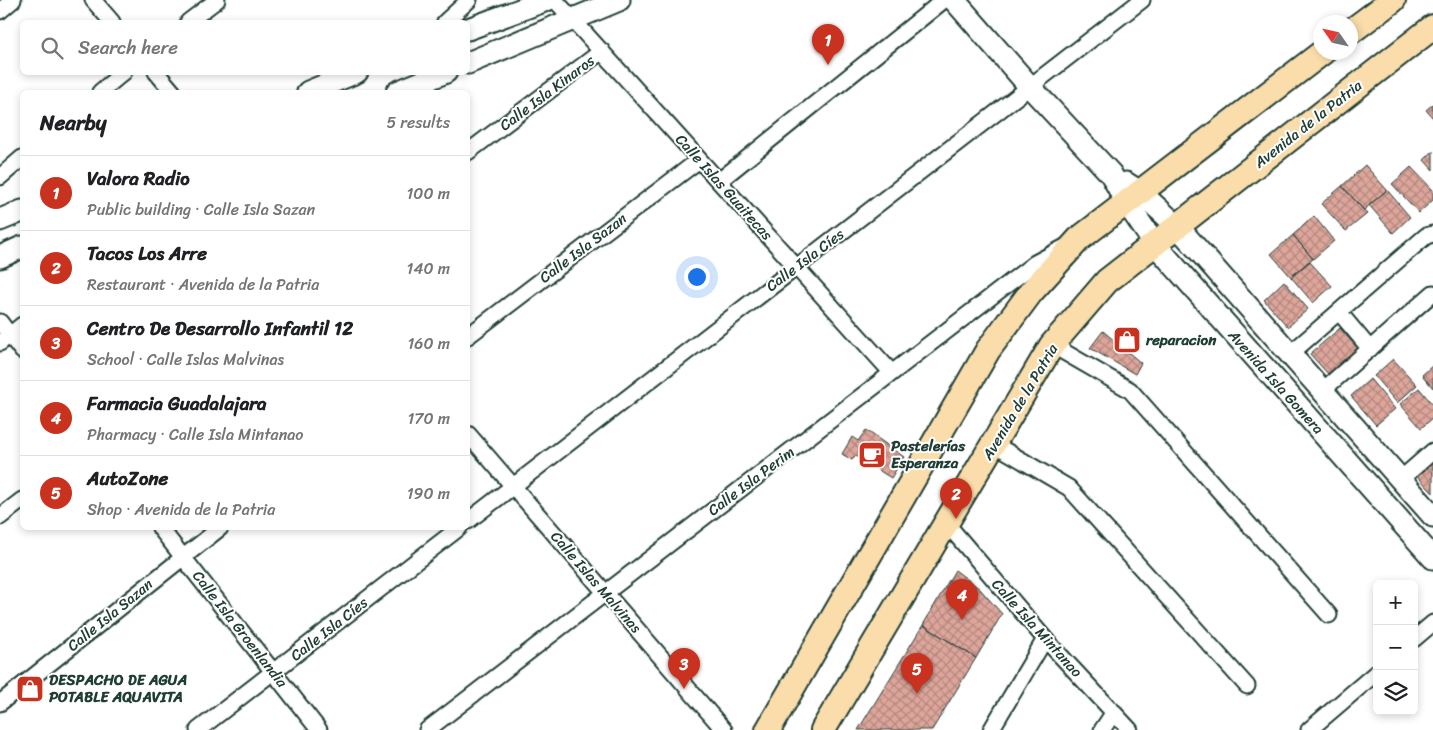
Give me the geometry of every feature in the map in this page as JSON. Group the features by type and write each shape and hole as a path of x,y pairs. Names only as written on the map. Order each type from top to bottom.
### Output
{"main road":[{"path":"1358,26 1393,0"},
{"name":"Avenida de la Patria","path":"823,730 1052,345 1107,281 1433,27"},
{"path":"768,730 988,350 1031,292 1079,239 1313,60"}],"street":[{"path":"0,11 13,0"},
{"path":"93,0 110,20"},
{"path":"191,20 217,0"},
{"path":"447,20 470,0"},
{"path":"470,28 547,0"},
{"name":"Calle Islas Guaitecas","path":"556,0 892,373"},
{"path":"470,62 619,0"},
{"path":"719,181 944,0"},
{"name":"Avenida Isla Gomera","path":"954,0 1031,88 1133,197 1176,226 1433,516"},
{"name":"Calle Isla Cíes","path":"470,519 795,267 1031,88 1142,0"},
{"name":"Calle Isla Kinaros","path":"470,150 602,51"},
{"path":"102,90 120,75"},
{"path":"159,75 171,90"},
{"path":"313,90 350,75"},
{"path":"403,90 439,75"},
{"path":"0,176 20,160"},
{"name":"Calle Isla Sazan","path":"470,334 699,160"},
{"name":"Avenida Isla Gomera","path":"1133,197 1154,244 1433,558"},
{"path":"0,220 20,211"},
{"path":"1290,354 1426,236 1433,234"},
{"name":"Calle Isla Perim","path":"427,730 604,592 1035,263 1079,239"},
{"path":"0,257 20,249"},
{"path":"1322,391 1433,293"},
{"path":"1339,312 1370,349"},
{"path":"0,322 5,339 20,350"},
{"path":"5,339 20,327"},
{"path":"1052,345 1130,390 1329,615"},
{"name":"Calle Islas Malvinas","path":"470,436 724,730"},
{"path":"994,444 1069,488 1247,686"},
{"path":"1401,479 1433,451"},
{"path":"0,517 20,502"},
{"name":"Calle Isla Mintanao","path":"947,524 1045,639 1130,730"},
{"name":"Calle Isla Groenlandia","path":"162,530 319,730"},
{"name":"Calle Isla Sazan","path":"0,703 217,530"},
{"name":"Calle Isla Cíes","path":"198,730 457,530"},
{"path":"1418,636 1433,623"},
{"path":"991,730 1045,639"},
{"path":"1309,730 1373,675"},
{"path":"1102,730 1114,712"}],"building":[{"path":"1433,104 1433,118 1426,110"},
{"path":"1433,151 1433,170 1424,160"},
{"path":"1365,165 1387,190 1364,210 1342,186"},
{"path":"1411,167 1433,190 1433,200 1419,213 1392,184"},
{"path":"1342,186 1367,214 1346,231 1321,204"},
{"path":"1387,190 1410,217 1393,233 1369,205"},
{"path":"1314,216 1334,241 1313,259 1293,235"},
{"path":"1293,235 1313,259 1291,277 1271,254"},
{"path":"1309,261 1332,286 1313,303 1291,277"},
{"path":"1284,281 1308,309 1288,327 1264,300"},
{"path":"1340,328 1359,349 1329,375 1310,354"},
{"path":"1103,331 1141,363 1135,374 1090,348"},
{"path":"1393,359 1417,385 1397,403 1374,376"},
{"path":"1433,365 1433,388 1422,375"},
{"path":"1370,379 1395,409 1376,425 1351,396"},
{"path":"1419,388 1433,405 1433,418 1421,428 1400,404"},
{"name":"Pastelerías Esperanza","path":"866,430 904,457 891,478 856,456 852,460 842,454 852,437 858,441"},
{"path":"1433,458 1433,493 1415,474"},
{"path":"955,570 980,589 1002,614 976,658 923,625"},
{"path":"923,625 976,658 932,730 858,730"}],"place":[{"name":"Valora Radio","path":"828,65"},
{"name":"reparacion","path":"1127,340"},
{"name":"Pastelerías Esperanza","path":"872,455"},
{"name":"Tacos Los Arre","path":"956,519"},
{"name":"Farmacia Guadalajara","path":"962,620"},
{"name":"DESPACHO DE AGUA POTABLE AQUAVITA","path":"30,689"},
{"name":"Centro De Desarrollo Infantil 12","path":"684,689"},
{"name":"AutoZone","path":"917,694"}]}
